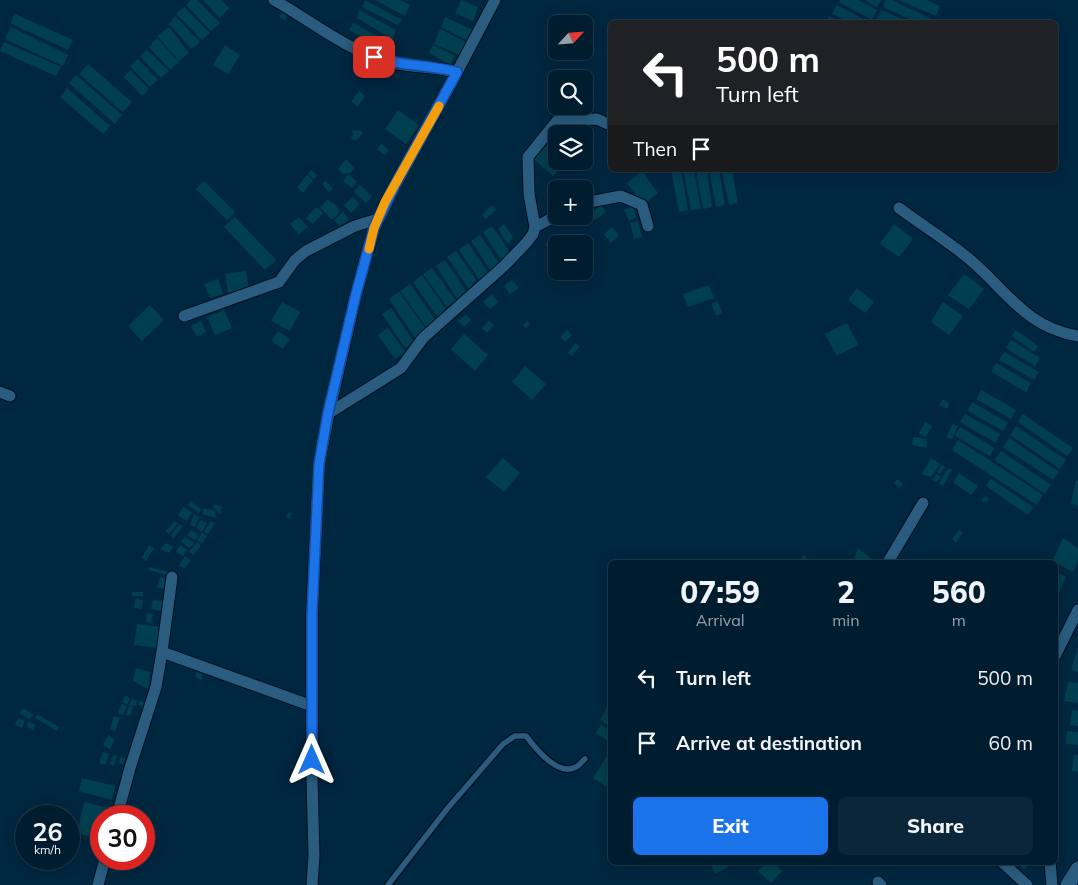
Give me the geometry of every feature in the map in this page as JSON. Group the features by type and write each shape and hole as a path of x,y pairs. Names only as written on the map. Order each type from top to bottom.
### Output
{"main road":[{"path":"1068,885 1078,869"}],"street":[{"path":"274,0 356,50 388,62 433,67 457,72"},
{"path":"312,885 314,855 312,614 319,464 328,413 356,294 378,219 495,0"},
{"path":"328,413 401,368 423,338 504,266 527,242 533,234 535,227 529,194 528,157 557,121 597,119 608,124"},
{"path":"593,201 621,196 642,205 648,226"},
{"path":"899,208 967,258 1033,319 1059,332 1078,336"},
{"path":"184,316 279,282 295,260 306,251 355,226 378,219"},
{"path":"535,227 548,220"},
{"path":"889,560 923,504"},
{"path":"121,805 130,768 156,687 172,577"},
{"path":"1058,650 1078,610"},
{"path":"162,652 312,706"},
{"path":"1005,865 1027,885"},
{"path":"1050,865 1052,885"},
{"path":"98,885 102,870"}],"lane":[{"path":"388,885 447,808 499,749 515,736 526,736 556,767 567,770 577,767 585,759"}],"building":[{"path":"191,0 197,0 220,23 211,31 186,5"},
{"path":"203,0 221,0 229,8 220,18"},
{"path":"365,0 402,20 398,25 362,7"},
{"path":"375,0 400,0 410,5 405,16"},
{"path":"461,0 478,7 473,21 455,13"},
{"path":"840,0 858,0 877,10 872,20 839,2"},
{"path":"864,0 881,0 877,7"},
{"path":"886,0 891,0 930,18 929,20 912,20 883,7"},
{"path":"899,0 927,0 940,6 936,16"},
{"path":"837,5 865,20 845,20 832,14"},
{"path":"184,7 210,33 202,40 176,14"},
{"path":"283,10 289,13 285,20 279,17"},
{"path":"359,10 396,30 392,39 357,18"},
{"path":"881,10 904,20 876,20"},
{"path":"15,14 73,40 68,50 10,23"},
{"path":"175,16 200,42 192,49 169,24"},
{"path":"829,16 838,20 827,20"},
{"path":"445,17 475,31 470,42 441,27"},
{"path":"353,23 389,42 385,49 349,30"},
{"path":"11,27 68,55 63,66 5,39"},
{"path":"169,27 189,53 179,61 157,36"},
{"path":"440,29 468,43 462,56 434,44"},
{"path":"157,38 179,62 170,70 149,47"},
{"path":"4,42 61,67 56,76 0,51"},
{"path":"225,45 240,55 228,74 213,65"},
{"path":"433,45 455,56 450,65 429,53"},
{"path":"147,50 169,71 161,78 140,56"},
{"path":"138,59 158,80 150,87 130,66"},
{"path":"88,64 132,102 123,112 79,74"},
{"path":"130,70 149,89 142,96 124,77"},
{"path":"76,75 122,115 115,124 69,83"},
{"path":"67,88 110,126 103,134 60,97"},
{"path":"359,91 365,96 358,106 351,102"},
{"path":"398,110 419,125 406,144 385,129"},
{"path":"353,129 354,131 360,130 363,133 356,141 350,138 354,135"},
{"path":"548,143 548,170 558,170 553,176 534,159"},
{"path":"381,144 389,150 385,155 377,149"},
{"path":"346,159 355,168 350,173 343,174 338,169"},
{"path":"311,170 317,175 314,179 308,174"},
{"path":"643,172 658,193 643,205 627,183"},
{"path":"671,172 681,172 688,210 679,212"},
{"path":"683,172 694,172 701,209 691,210"},
{"path":"696,172 707,172 712,207 703,209"},
{"path":"709,172 719,172 725,205 716,207"},
{"path":"722,172 732,172 738,203 729,205"},
{"path":"348,174 357,182 352,188 343,181"},
{"path":"307,175 313,180 303,193 297,187"},
{"path":"204,181 235,212 227,220 196,189"},
{"path":"326,181 333,189 329,192 322,184"},
{"path":"360,185 372,196 366,203 354,191"},
{"path":"353,197 360,204 351,213 344,205"},
{"path":"328,199 339,210 339,213 332,220 320,207"},
{"path":"492,205 496,210 486,219 482,215"},
{"path":"601,205 606,212 595,220 593,211"},
{"path":"632,206 637,217 629,221 624,210"},
{"path":"316,207 323,213 313,224 306,218"},
{"path":"343,212 349,219 340,226 334,220"},
{"path":"235,217 276,260 265,270 224,227"},
{"path":"299,217 308,227 299,234 290,224"},
{"path":"638,221 642,237 634,239 630,223"},
{"path":"504,224 513,237 508,244 498,229"},
{"path":"894,224 913,239 899,257 880,244"},
{"path":"492,226 512,255 503,262 483,232"},
{"path":"612,227 619,236 611,243 604,234"},
{"path":"480,235 501,266 492,272 471,241"},
{"path":"468,243 488,273 481,282 459,250"},
{"path":"456,251 476,280 469,289 447,257"},
{"path":"445,260 468,294 458,300 436,266"},
{"path":"432,268 456,301 447,307 423,274"},
{"path":"246,271 249,290 228,293 225,274"},
{"path":"964,274 984,289 969,309 948,295"},
{"path":"422,275 448,312 438,318 413,282"},
{"path":"218,279 223,294 210,298 204,284"},
{"path":"512,280 519,288 510,294 504,286"},
{"path":"410,284 436,321 427,328 400,291"},
{"path":"709,285 714,298 688,307 683,294"},
{"path":"857,288 874,302 865,313 848,300"},
{"path":"399,292 425,328 416,339 389,299"},
{"path":"492,294 498,302 490,309 483,302"},
{"path":"717,301 723,314 716,315 711,304"},
{"path":"282,302 300,312 290,331 271,321"},
{"path":"943,302 963,316 949,335 931,322"},
{"path":"150,305 164,320 142,341 128,326"},
{"path":"391,308 414,342 405,348 382,314"},
{"path":"224,310 232,328 215,335 207,317"},
{"path":"466,314 471,320 464,327 458,321"},
{"path":"201,321 206,332 197,337 191,326"},
{"path":"489,321 494,325 487,333 482,328"},
{"path":"527,321 530,324 526,328 523,325"},
{"path":"847,323 858,345 837,356 825,334"},
{"path":"388,328 405,352 395,359 378,335"},
{"path":"567,330 572,335 565,342 560,337"},
{"path":"1016,330 1038,346 1034,352 1012,336"},
{"path":"278,331 290,339 283,349 271,341"},
{"path":"464,334 488,355 475,371 451,349"},
{"path":"1011,340 1040,358 1035,366 1006,348"},
{"path":"575,343 580,346 572,356 568,353"},
{"path":"1004,352 1039,372 1034,380 999,360"},
{"path":"996,363 1031,383 1026,392 991,372"},
{"path":"525,366 546,384 532,400 512,382"},
{"path":"981,390 1016,410 1011,419 976,399"},
{"path":"943,399 950,404 947,409 939,405"},
{"path":"972,402 1008,423 1003,431 968,411"},
{"path":"965,414 1000,434 996,443 960,422"},
{"path":"1023,414 1073,448 1067,456 1018,422"},
{"path":"925,422 932,426 926,437 919,433"},
{"path":"953,424 958,426 952,439 946,437"},
{"path":"1016,426 1066,460 1060,469 1010,435"},
{"path":"960,427 995,448 990,456 955,436"},
{"path":"913,437 927,439 926,448 912,445"},
{"path":"1009,438 1059,472 1053,480 1003,447"},
{"path":"958,440 1043,495 1037,505 952,450"},
{"path":"1001,451 1051,485 1045,494 995,460"},
{"path":"503,458 520,473 504,492 486,477"},
{"path":"931,458 940,464 931,477 922,474"},
{"path":"941,465 945,467 940,474 937,472"},
{"path":"948,468 952,470 943,486 939,483"},
{"path":"959,473 978,486 971,495 953,482"},
{"path":"937,474 941,477 937,482 932,480"},
{"path":"897,479 903,484 900,488 894,483"},
{"path":"991,479 1033,507 1028,515 986,486"},
{"path":"1076,480 1078,481 1078,506 1071,503"},
{"path":"985,496 989,498 987,502 981,501"},
{"path":"190,501 201,509 199,513 188,505"},
{"path":"214,504 222,507 220,514 213,507"},
{"path":"183,507 192,512 187,521 178,516"},
{"path":"204,508 215,511 216,518 202,514"},
{"path":"288,512 292,513 290,519 286,517"},
{"path":"194,515 199,517 195,527 190,525"},
{"path":"201,520 207,523 202,532 196,528"},
{"path":"211,521 215,523 208,534 204,532"},
{"path":"174,522 178,523 169,534 166,531"},
{"path":"179,524 183,526 174,538 171,536"},
{"path":"191,530 199,535 195,540 187,535"},
{"path":"959,530 963,533 956,543 952,539"},
{"path":"202,533 207,536 202,544 197,540"},
{"path":"185,537 194,543 190,548 181,542"},
{"path":"1063,538 1078,548 1078,561 1073,572 1058,564 1058,560 1053,560"},
{"path":"197,542 201,546 193,555 189,552"},
{"path":"166,543 173,547 169,553 160,549"},
{"path":"149,545 154,548 146,561 142,558"},
{"path":"180,545 187,550 183,556 176,552"},
{"path":"858,548 873,560 857,560 854,558"},
{"path":"804,555 809,560 800,560"},
{"path":"185,556 191,560 185,568 179,566"},
{"path":"149,567 172,573 171,576 148,570"},
{"path":"1058,573 1066,577 1058,594"},
{"path":"160,577 170,580 167,590 157,587"},
{"path":"132,592 143,592 143,596 132,596"},
{"path":"135,599 143,600 142,609 134,608"},
{"path":"153,600 163,601 161,611 151,609"},
{"path":"147,613 153,614 151,623 146,622"},
{"path":"137,624 161,627 158,648 134,645"},
{"path":"1078,647 1078,672 1071,670"},
{"path":"136,668 150,672 148,689 133,681"},
{"path":"197,672 202,675 202,680 195,677"},
{"path":"1068,682 1078,683 1078,703 1064,701"},
{"path":"125,695 130,698 127,705 122,702"},
{"path":"132,699 137,701 136,706 129,705"},
{"path":"139,701 149,704 147,708 138,705"},
{"path":"122,704 127,706 123,715 118,713"},
{"path":"129,706 133,707 130,716 126,715"},
{"path":"607,707 608,725 600,720"},
{"path":"23,708 34,715 29,719 20,713"},
{"path":"1072,710 1078,711 1078,726 1070,725"},
{"path":"37,714 59,727 57,731 35,718"},
{"path":"114,716 120,718 115,731 110,729"},
{"path":"18,718 25,721 22,728 15,725"},
{"path":"28,721 35,725 33,730 27,726"},
{"path":"601,725 608,730 608,741 596,733"},
{"path":"1067,731 1078,732 1078,745 1066,744"},
{"path":"108,735 115,739 110,749 103,745"},
{"path":"103,752 109,754 105,765 99,763"},
{"path":"608,754 607,787 593,778"},
{"path":"1074,754 1078,755 1078,772 1072,771"},
{"path":"113,755 117,756 114,766 110,764"},
{"path":"120,757 125,759 123,764 119,764"},
{"path":"82,778 115,786 112,800 79,791"},
{"path":"84,802 97,805 90,805 90,836 80,834 80,820"},
{"path":"711,865 731,865 715,874"},
{"path":"763,865 777,865 782,871 771,883 758,871"},
{"path":"1020,865 1028,865 1024,870"}],"slow traffic":[{"path":"369,249 374,228 385,202 439,106"}],"route":[{"path":"312,760 312,614 319,464 328,413 356,294 374,228 385,202 457,72 433,67 388,62 374,57"}]}
